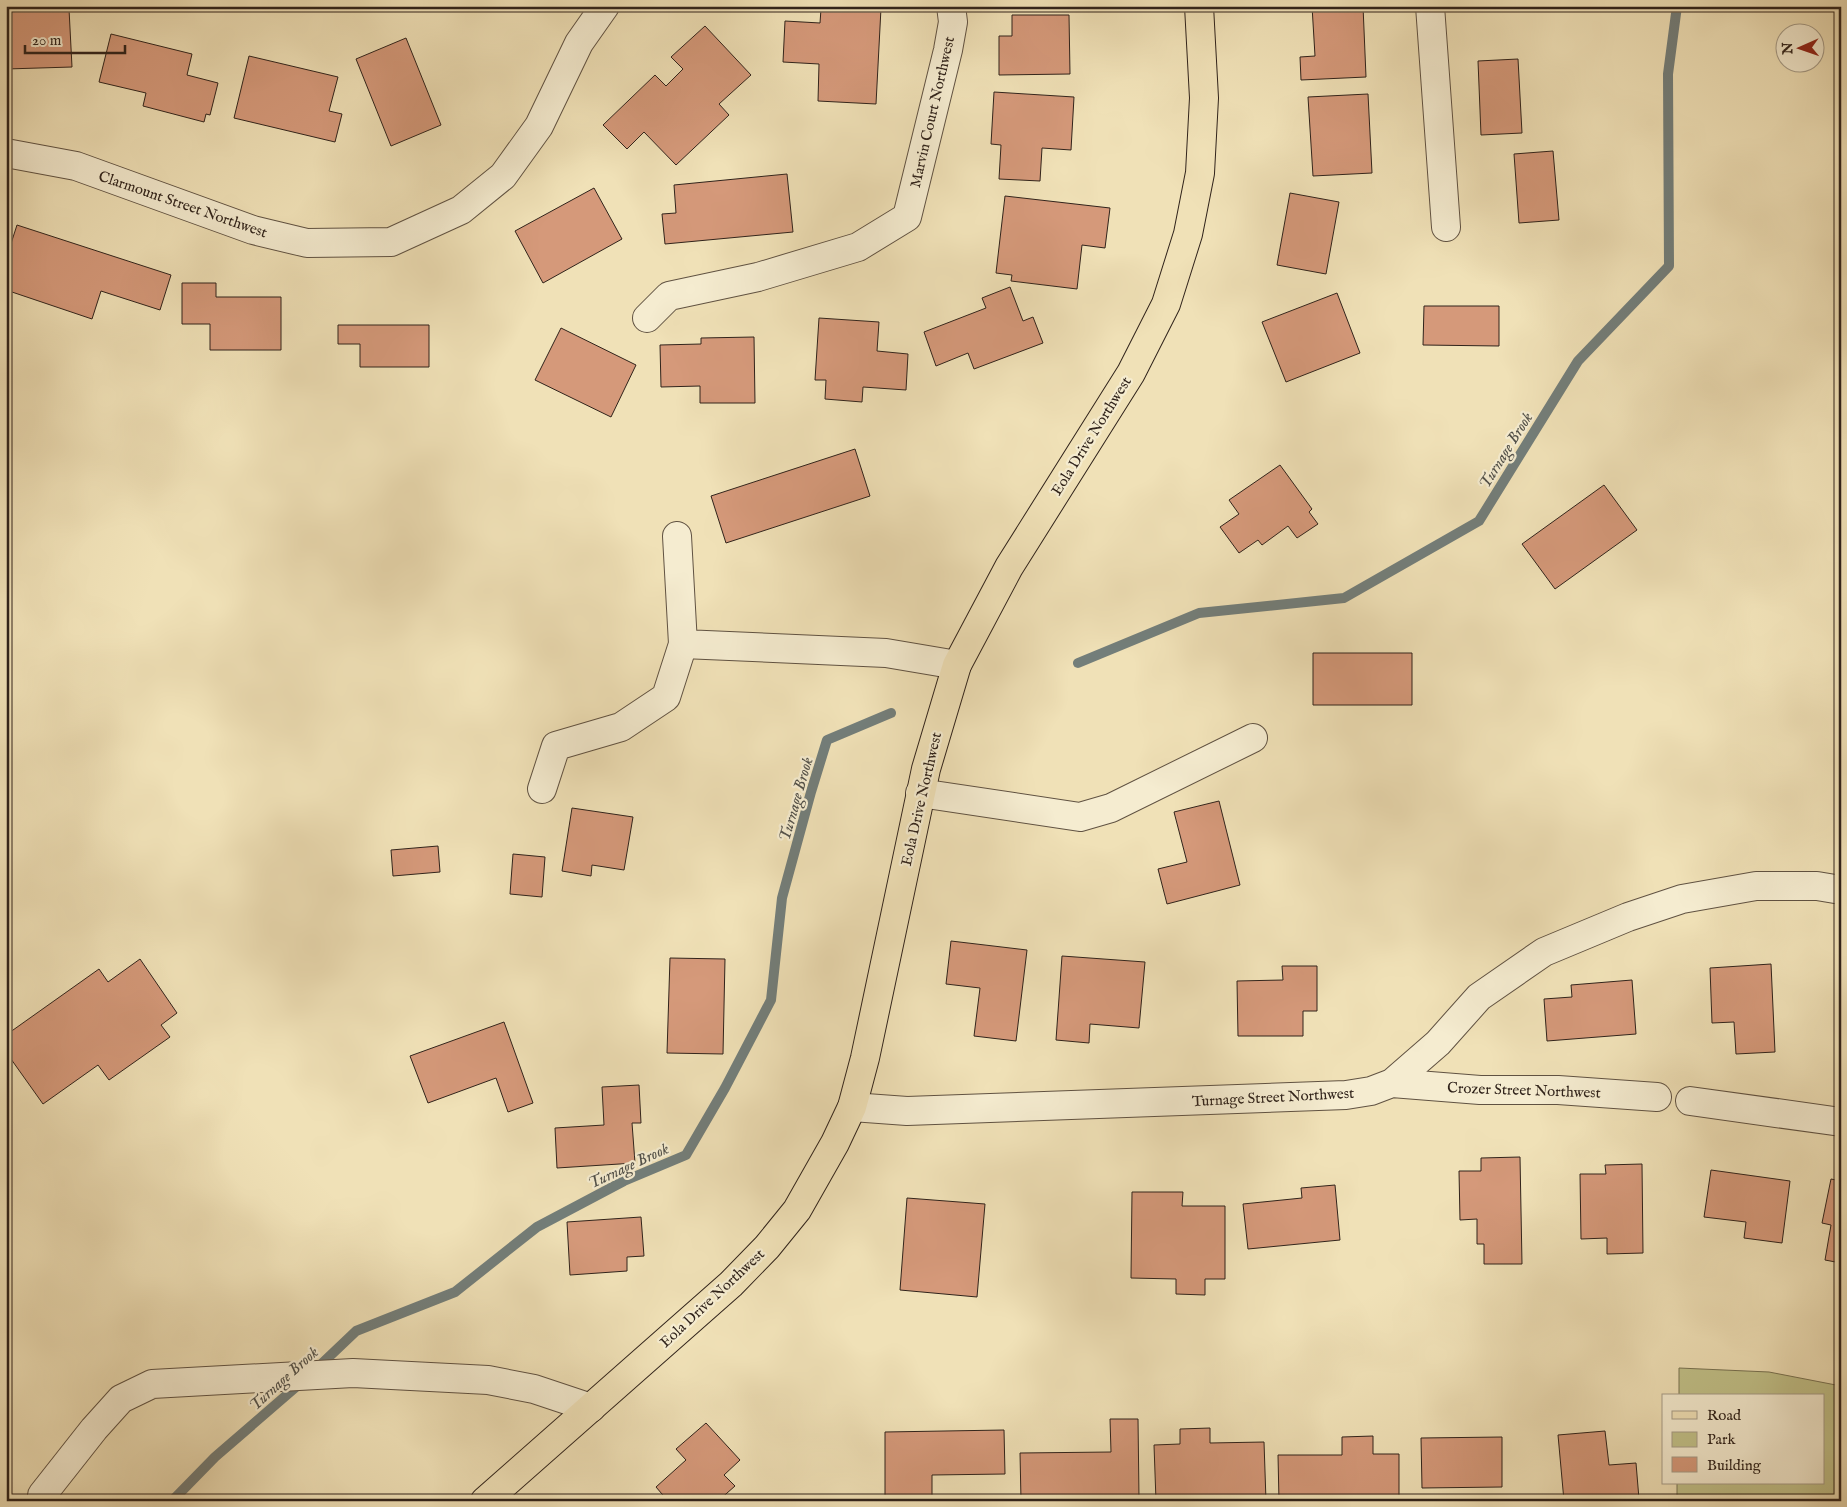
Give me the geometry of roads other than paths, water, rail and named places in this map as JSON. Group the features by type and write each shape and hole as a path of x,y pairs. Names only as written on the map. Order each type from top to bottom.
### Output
{"main road":[{"name":"Eola Drive Northwest","path":"485,1501 732,1284 767,1247 797,1210 831,1151 852,1107 865,1058 920,793 957,665 1009,567 1131,373 1166,304 1188,234 1200,173 1204,98 1199,6"}],"street":[{"name":"Clarmount Street Northwest","path":"6,153 76,166 253,230 307,243 391,242 461,210 503,176 539,126 579,43 605,6"},
{"name":"Marvin Court Northwest","path":"647,318 669,296 758,277 858,247 907,218 948,50 953,22 951,6"},
{"path":"1430,6 1446,227"},
{"path":"542,789 556,746 621,727 666,697 682,644 676,536"},
{"path":"682,644 886,653 957,665"},
{"path":"920,793 1080,817 1112,808 1252,738"},
{"name":"Turnage Street Northwest","path":"852,1107 906,1111 1346,1095 1371,1091 1392,1083 1438,1043 1479,997 1544,952 1628,918 1682,899 1756,886 1817,886 1841,890"},
{"name":"Crozer Street Northwest","path":"1392,1083 1480,1090 1558,1090 1657,1097"},
{"path":"1690,1101 1841,1122"},
{"path":"42,1495 121,1398 152,1384 353,1373 488,1380 534,1389 591,1408"}],"waterway":[{"name":"Turnage Brook","path":"1078,663 1199,613 1344,598 1479,521 1578,361 1669,266 1668,74 1677,6"},
{"name":"Turnage Brook","path":"316,1369 356,1331 455,1292 537,1227 624,1181 686,1155 725,1088 771,1000 782,898 827,740 891,713"},
{"name":"Turnage Brook","path":"172,1501 215,1457 304,1380"}]}
